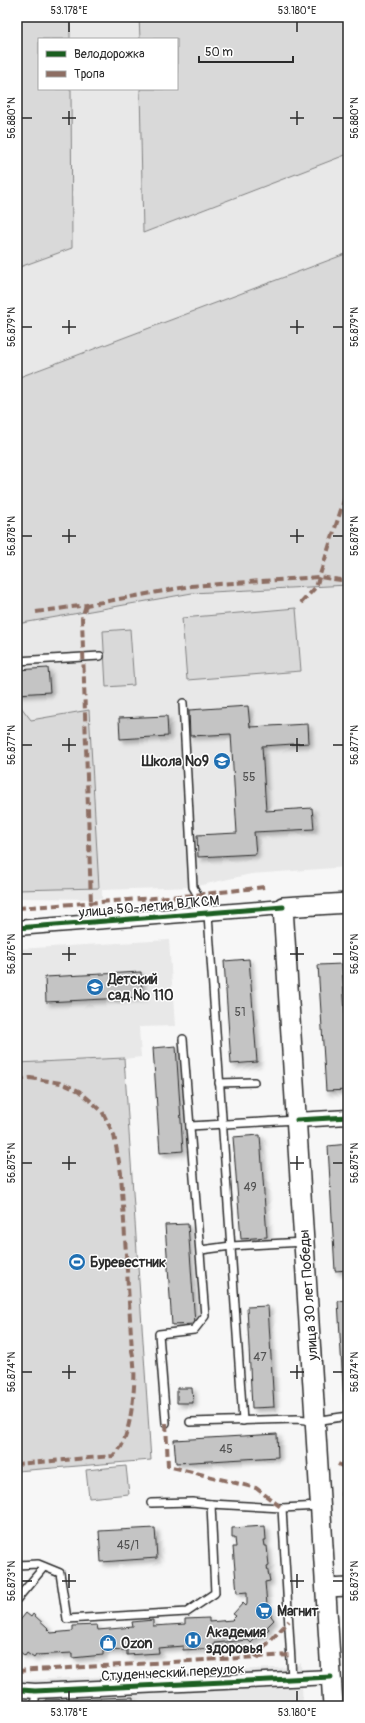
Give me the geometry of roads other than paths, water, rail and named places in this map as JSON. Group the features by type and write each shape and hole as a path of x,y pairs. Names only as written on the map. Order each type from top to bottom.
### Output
{"main road":[{"name":"улица 50-летия ВЛКСМ","path":"283,907 348,903"},
{"name":"улица 30 лет Победы","path":"283,907 333,1706"}],"street":[{"name":"улица 50-летия ВЛКСМ","path":"17,928 283,907"},
{"path":"297,1120 348,1117"},
{"path":"326,1588 348,1587"},
{"name":"Студенческий переулок","path":"23,1689 331,1677"}],"lane":[{"path":"17,661 100,656"},
{"path":"183,703 193,887 208,913 243,1420"},
{"path":"166,1423 159,1334 194,1330 205,1316 183,1039"},
{"path":"219,1083 254,1082"},
{"path":"190,1126 297,1120"},
{"path":"200,1250 231,1246 304,1242"},
{"path":"190,1422 297,1419 315,1421 348,1416"},
{"path":"151,1503 192,1502 282,1508 321,1506"},
{"path":"17,1565 38,1564 60,1573 67,1620 187,1612 215,1593 211,1504"},
{"path":"282,1508 292,1678"},
{"path":"17,1599 44,1567"},
{"path":"23,1689 35,1706"}],"place":[{"name":"Школа №9","path":"222,761"},
{"name":"Детский сад № 110","path":"95,987"},
{"name":"Буревестник","path":"77,1262"},
{"name":"Магнит","path":"264,1611"},
{"name":"Академия здоровья","path":"193,1640"},
{"name":"Ozon","path":"108,1643"}]}
